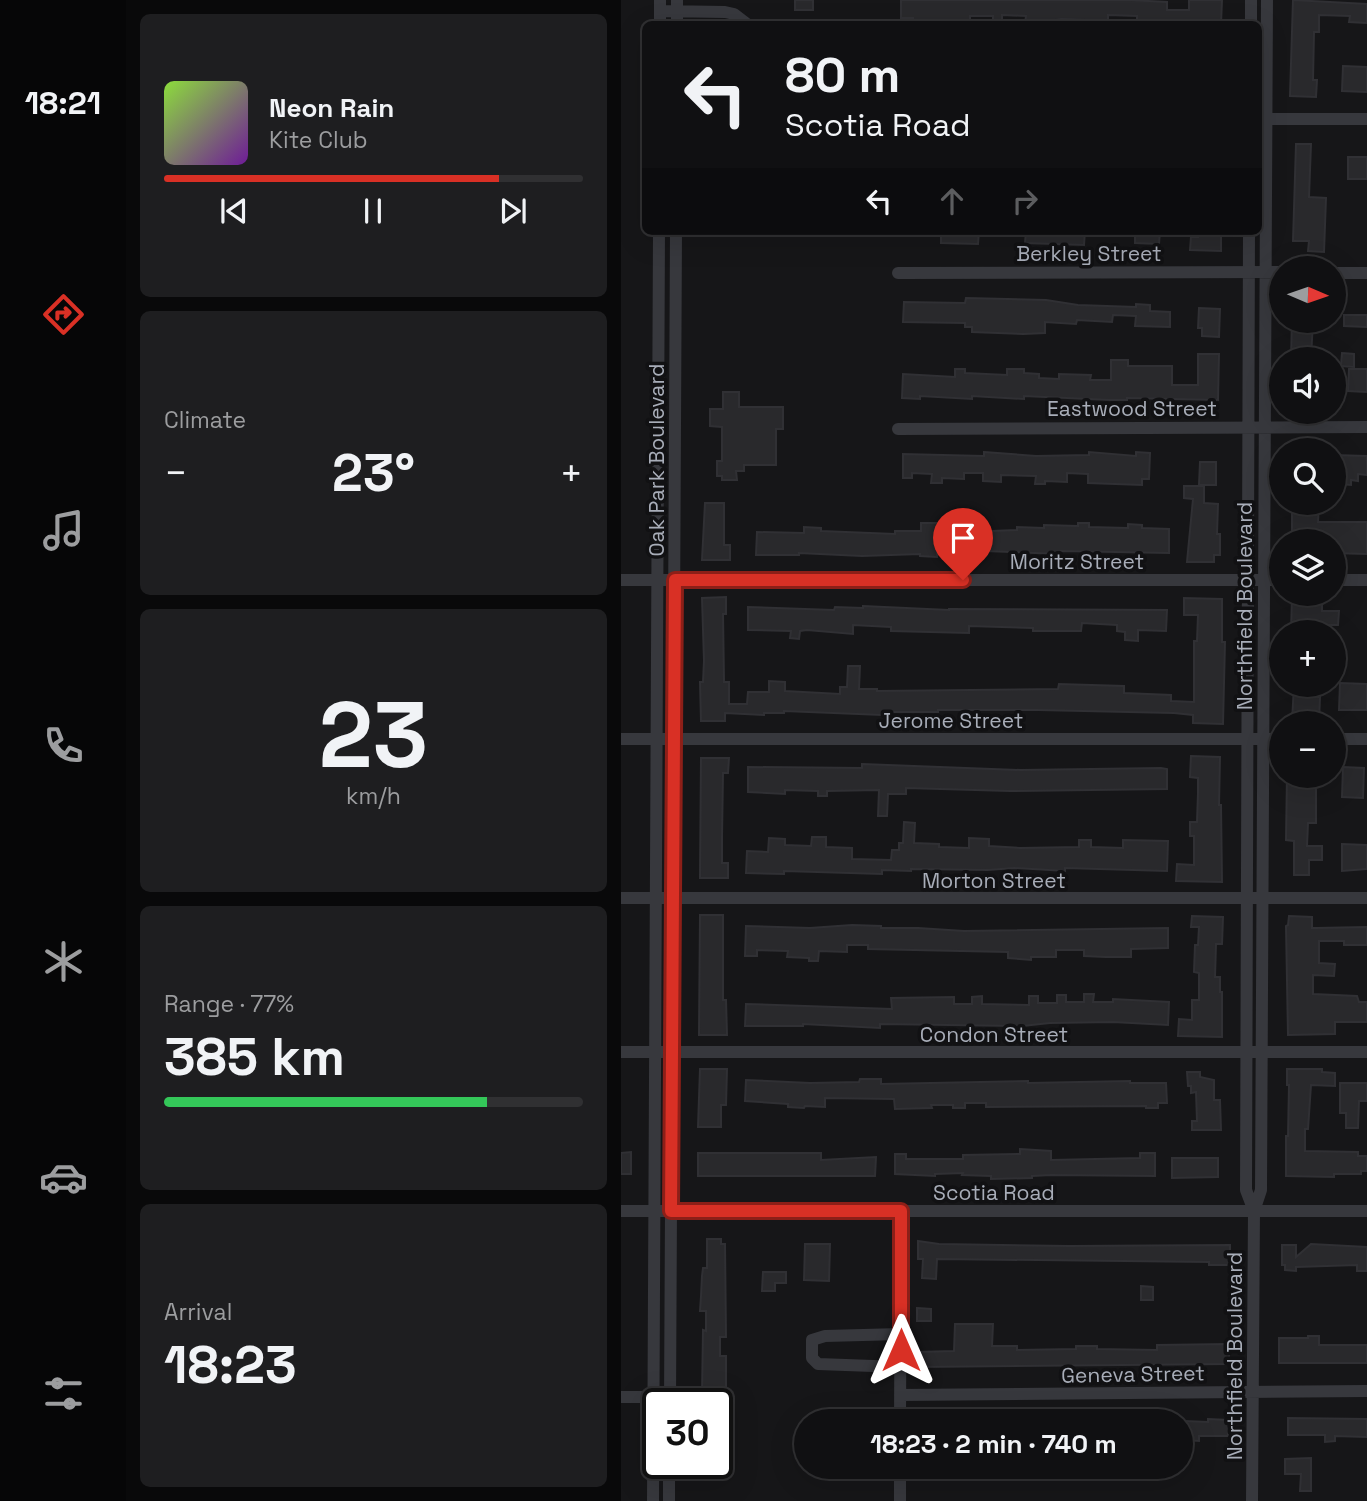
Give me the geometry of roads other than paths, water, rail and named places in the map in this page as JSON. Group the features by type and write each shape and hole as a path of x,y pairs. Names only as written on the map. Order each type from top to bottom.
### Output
{"street":[{"path":"1251,0 1251,21"},
{"name":"Northfield Boulevard","path":"1252,1501 1254,1211 1261,1190 1265,272 1262,119 1267,0"},
{"path":"660,12 725,12 734,14 743,21"},
{"path":"1262,119 1367,119"},
{"name":"Oak Park Boulevard","path":"654,1388 659,235"},
{"name":"Oak Park Boulevard","path":"671,1388 676,235"},
{"name":"Northfield Boulevard","path":"1249,235 1246,1190 1254,1211"},
{"name":"Berkley Street","path":"898,273 1269,272"},
{"path":"1346,272 1367,273"},
{"name":"Eastwood Street","path":"899,429 1367,427"},
{"path":"1346,580 1367,579"},
{"name":"Moritz Street","path":"621,580 1269,580"},
{"name":"Jerome Street","path":"621,739 1269,739"},
{"path":"1346,739 1367,739"},
{"name":"Morton Street","path":"621,898 1367,898"},
{"name":"Condon Street","path":"621,1052 1367,1052"},
{"name":"Scotia Road","path":"621,1211 1367,1210"},
{"path":"900,1409 901,1211"},
{"path":"901,1334 825,1336 812,1340 812,1358 818,1364 901,1367"},
{"name":"Geneva Street","path":"900,1395 1367,1391"},
{"path":"621,1397 642,1397"},
{"name":"Oak Park Boulevard","path":"653,1479 653,1501"},
{"path":"669,1479 669,1501"},
{"path":"900,1479 900,1501"}]}
